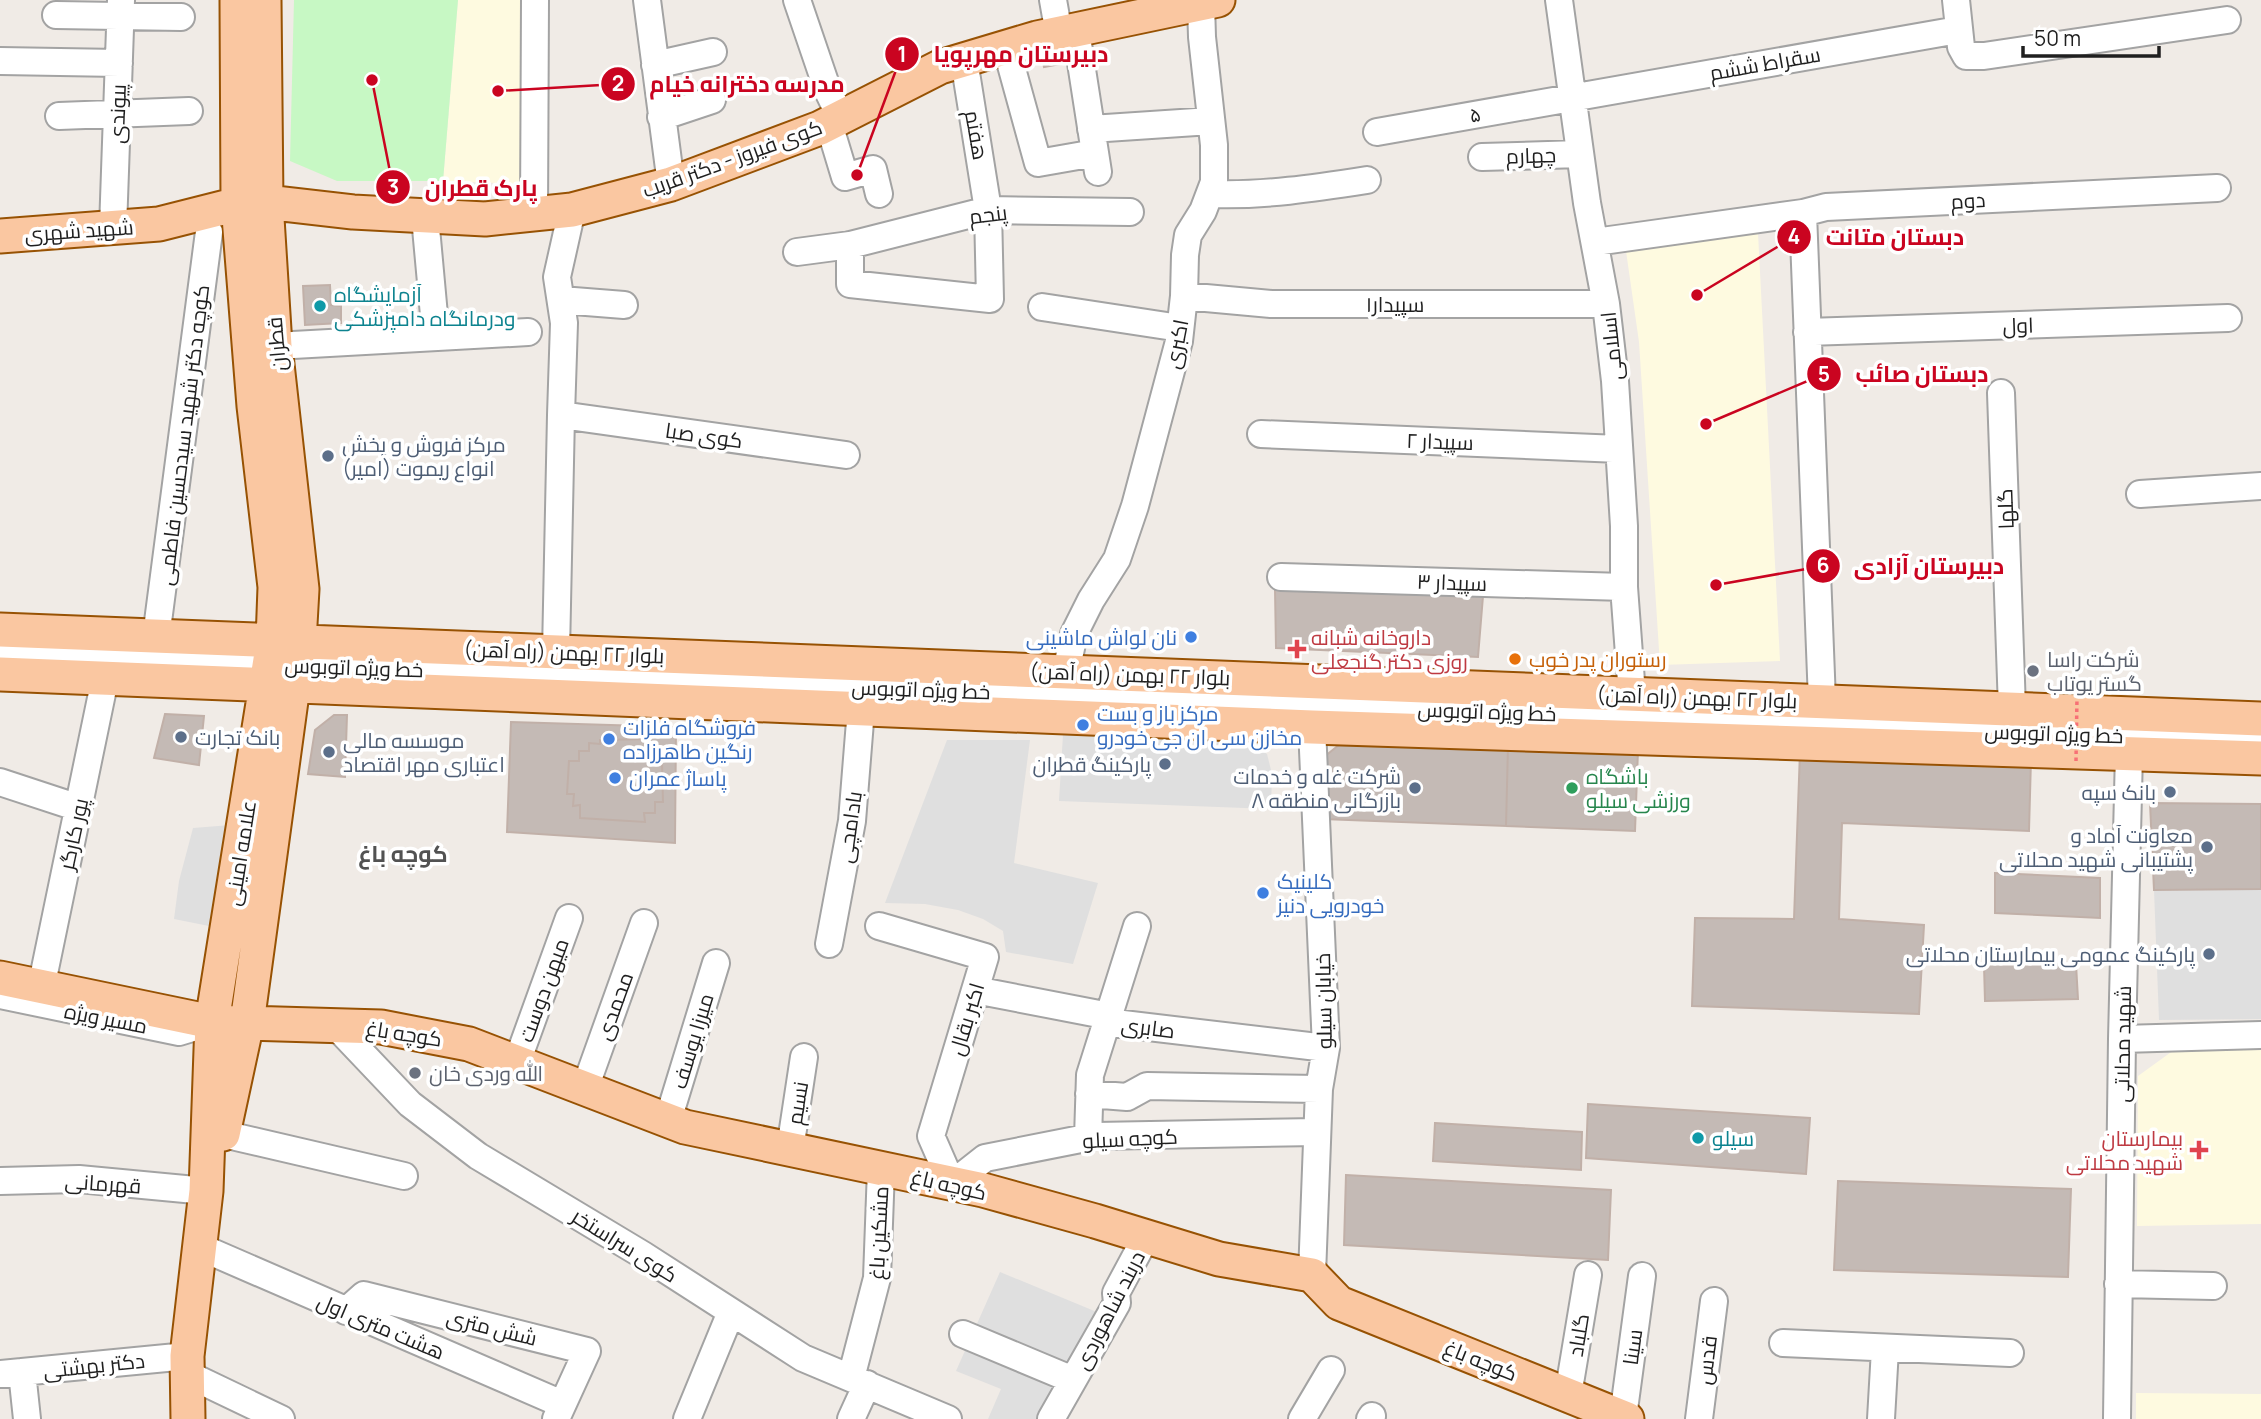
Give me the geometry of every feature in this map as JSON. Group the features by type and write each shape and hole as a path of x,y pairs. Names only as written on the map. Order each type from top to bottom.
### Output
{"main road":[{"name":"قطران","path":"237,0 252,203"},
{"name":"قطران","path":"264,0 252,203 239,235 254,406 283,664"},
{"name":"کوی فیروز - دکتر قریب","path":"252,203 425,217 485,219 572,210 671,184 835,121 940,67 1006,47 1210,2"},
{"path":"159,224 252,203"},
{"path":"159,224 239,235 353,212"},
{"name":"شهید شهری","path":"0,236 159,224"},
{"name":"قطران","path":"239,235 275,346 302,589 283,664"},
{"name":"بلوار ۲۲ بهمن (راه آهن)","path":"0,630 156,637 283,664 861,709 1305,704 1632,695 2261,719"},
{"name":"بلوار ۲۲ بهمن (راه آهن)","path":"0,674 105,679 283,664 556,652 1066,672 1305,704 2129,753 2261,758"},
{"name":"علامه امینی","path":"206,1191 212,1022 283,664"},
{"name":"علامه امینی","path":"206,1191 223,1134 247,1023 283,664"},
{"path":"0,978 212,1022"},
{"name":"کوچه باغ","path":"212,1022 334,1024 409,1031 469,1044 685,1126 952,1184 1219,1259 1312,1275 1339,1304 1625,1418"},
{"path":"188,1419 187,1365 206,1191"}],"street":[{"path":"534,215 535,0"},
{"path":"647,0 671,184"},
{"path":"797,0 828,91 845,177 873,169 879,194"},
{"path":"1053,0 1067,33 1095,151"},
{"name":"اسلامی","path":"1559,0 1587,204 1606,304 1615,381 1624,526 1624,587 1632,695"},
{"path":"1956,0 1961,47 1966,56 1984,56 2227,20"},
{"name":"اکبری","path":"1066,672 1074,634 1091,600 1117,559 1135,506 1179,341 1188,235 1203,211 1214,182 1214,145 1202,37 1210,2"},
{"path":"56,15 120,9 181,17"},
{"name":"پیوندی","path":"113,229 120,9"},
{"name":"سقراط ششم","path":"1573,97 1958,30"},
{"path":"1006,47 1038,163 1211,121"},
{"path":"655,65 713,52"},
{"name":"هفتم","path":"849,245 850,284 990,299 988,210 964,60"},
{"path":"0,61 118,63"},
{"name":"۵","path":"1377,132 1573,97"},
{"path":"662,117 712,100"},
{"path":"59,116 189,111"},
{"name":"چهارم","path":"1482,157 1580,154"},
{"path":"1211,194 1307,190 1367,180"},
{"name":"دوم","path":"1595,242 1803,213 1826,207 2217,188"},
{"path":"556,652 564,323 557,278 572,210"},
{"name":"پنجم","path":"797,252 849,245 988,210 1130,212"},
{"path":"1803,213 1822,701"},
{"path":"425,217 436,337"},
{"name":"کوچه دکتر شهید سیدحسین فاطمی","path":"156,637 239,235"},
{"name":"سپیدار۱","path":"1184,296 1271,304 1606,304"},
{"path":"561,300 624,305"},
{"path":"1042,307 1180,328"},
{"name":"اول","path":"1807,332 2228,318"},
{"path":"275,346 528,332"},
{"name":"گلها","path":"2001,393 2012,709"},
{"name":"کوی صبا","path":"561,415 846,455"},
{"name":"سپیدار ۲","path":"1261,434 1619,449"},
{"path":"2140,494 2261,486"},
{"name":"سپیدار ۳","path":"1281,577 1624,587"},
{"name":"خط ویژه اتوبوس","path":"0,653 2261,741"},
{"name":"پور کارگر","path":"41,988 105,679"},
{"name":"خیابان سیلو","path":"1305,704 1326,1048 1319,1089 1312,1275"},
{"name":"بادامچی","path":"829,944 852,821 861,709"},
{"name":"شهید محلاتی","path":"2117,1419 2129,753"},
{"path":"0,782 79,808"},
{"name":"میهن دوست","path":"517,1062 569,918"},
{"name":"محمدی","path":"585,1088 643,923"},
{"name":"اکبر بقال","path":"879,926 985,957 931,1136 952,1184"},
{"path":"1088,1138 1090,1075 1138,926"},
{"name":"میرزا یوسف","path":"668,1120 716,963"},
{"name":"صابری","path":"975,990 1100,1014 1106,1022 1326,1048"},
{"name":"مسیر ویژه","path":"0,995 179,1032 212,1022"},
{"name":"کوی سراستخر","path":"334,1024 410,1104 478,1156 577,1214 803,1358 948,1419"},
{"path":"2122,1039 2261,1035"},
{"name":"نسیم","path":"790,1149 804,1057"},
{"path":"1089,1094 1127,1097 1147,1086 1319,1089"},
{"name":"کوچه سیلو","path":"952,1184 985,1158 1088,1138 1317,1132"},
{"path":"223,1134 404,1176"},
{"name":"مشکین باغ","path":"851,1419 877,1278 881,1168"},
{"name":"قهرمانی","path":"0,1181 79,1179 206,1191"},
{"name":"دربند شاهوردی","path":"1051,1419 1117,1303 1115,1293 1146,1237"},
{"name":"هشت متری اول","path":"200,1247 346,1311 559,1411"},
{"name":"گلباد","path":"1568,1395 1588,1275"},
{"name":"سینا","path":"1625,1418 1642,1276"},
{"path":"2118,1284 2213,1286"},
{"name":"شش متری","path":"346,1311 364,1295 587,1351 559,1411"},
{"name":"قدس","path":"1699,1419 1714,1301"},
{"path":"687,1419 731,1312"},
{"path":"963,1334 1073,1380"},
{"path":"1783,1343 2010,1353"},
{"path":"1881,1419 1885,1349"},
{"path":"187,1365 281,1419"},
{"name":"دکتر بهشتی","path":"11,1373 187,1365"},
{"path":"1302,1419 1331,1370"},
{"path":"11,1373 27,1419"}],"path":[{"path":"2076,761 2077,697"}],"shaded area":[{"path":"458,0 546,0 546,185 443,181"},
{"path":"1758,233 1780,661 1660,665 1639,342 1626,251"},
{"name":"پارکینگ قطران","path":"1063,734 1241,741 1267,754 1272,774 1271,809 1059,801"},
{"path":"947,740 1030,740 1014,863 1098,883 1073,964 1006,952 1003,931 983,919 958,910 925,904 885,903"},
{"path":"231,825 214,927 174,919 179,881 193,828"},
{"name":"پارکینگ عمومی بیمارستان محلاتی","path":"2261,889 2261,1019 2159,1020 2154,890"},
{"name":"بیمارستان شهید محلاتی","path":"2261,1048 2261,1224 2137,1226 2138,1076 2174,1050"},
{"path":"1000,1272 1104,1315 1039,1419 988,1419 1001,1389 956,1371"},
{"path":"2136,1393 2261,1394 2261,1419 2136,1419"}],"green space":[{"path":"294,0 458,0 443,181 337,181 290,161"}],"building":[{"path":"1074,35 1077,52 1065,55 1066,63 1044,67 1039,42"},
{"name":"آزمایشگاه ودرمانگاه دامپزشکی","path":"330,285 331,305 341,306 341,323 305,325 303,286"},
{"path":"1275,589 1483,596 1478,657 1276,648"},
{"name":"بانک تجارت","path":"165,714 204,716 199,765 154,758"},
{"name":"موسسه مالی اعتباری مهر اقتصاد","path":"334,715 347,715 345,777 308,774 315,730"},
{"path":"511,722 676,727 675,843 507,832"},
{"name":"پاساژ عمران","path":"649,739 649,752 656,752 656,763 662,763 663,802 655,802 655,813 644,813 645,822 580,818 580,805 573,806 574,794 567,794 569,761 579,761 579,751 589,751 589,743 600,744 600,740"},
{"name":"شرکت غله و خدمات بازرگانی منطقه ۸","path":"1345,740 1508,746 1506,826 1323,819 1324,757"},
{"name":"باشگاه ورزشی سیلو","path":"1508,746 1638,750 1635,831 1506,826"},
{"path":"1800,751 2031,759 2029,831 1842,823 1839,919 1924,925 1919,1014 1692,1006 1695,918 1794,919"},
{"name":"معاونت آماد و پشتیبانی شهید محلاتی","path":"2150,803 2261,804 2261,889 2154,890"},
{"path":"1995,873 2100,878 2100,918 1995,913"},
{"path":"2076,964 2078,999 1985,1001 1984,965"},
{"name":"سیلو","path":"1588,1104 1810,1118 1806,1174 1586,1158"},
{"path":"1435,1123 1582,1132 1581,1170 1433,1161"},
{"path":"1346,1175 1611,1190 1608,1260 1344,1245"},
{"path":"1838,1181 2071,1189 2068,1277 1834,1270"}],"place":[{"name":"پارک قطران","path":"372,80"},
{"name":"مدرسه دخترانه خیام","path":"498,91"},
{"name":"دبیرستان مهرپویا","path":"857,175"},
{"name":"دبستان متانت","path":"1697,295"},
{"name":"آزمایشگاه ودرمانگاه دامپزشکی","path":"320,306"},
{"name":"دبستان صائب","path":"1706,424"},
{"name":"مرکز فروش و پخش انواع ریموت (امیر)","path":"328,456"},
{"name":"دبیرستان آزادی","path":"1716,585"},
{"name":"نان لواش ماشینی","path":"1191,637"},
{"name":"داروخانه شبانه روزی دکتر گنجعلی","path":"1297,649"},
{"name":"رستوران پدر خوب","path":"1515,659"},
{"name":"شرکت راسا گستر یوتاب","path":"2033,671"},
{"name":"مرکز باز و بست مخازن سی ان جی خودرو","path":"1083,725"},
{"name":"بانک تجارت","path":"181,737"},
{"name":"فروشگاه فلزات رنگین طاهرزاده","path":"609,739"},
{"name":"موسسه مالی اعتباری مهر اقتصاد","path":"329,752"},
{"name":"پارکینگ قطران","path":"1165,764"},
{"name":"پاساژ عمران","path":"615,778"},
{"name":"شرکت غله و خدمات بازرگانی منطقه ۸","path":"1415,788"},
{"name":"باشگاه ورزشی سیلو","path":"1572,788"},
{"name":"بانک سپه","path":"2170,792"},
{"name":"معاونت آماد و پشتیبانی شهید محلاتی","path":"2207,847"},
{"name":"کلینیک خودرویی دنیز","path":"1263,893"},
{"name":"پارکینگ عمومی بیمارستان محلاتی","path":"2209,954"},
{"name":"الله وردی خان","path":"415,1073"},
{"name":"سیلو","path":"1698,1138"},
{"name":"بیمارستان شهید محلاتی","path":"2199,1150"}],"district":[{"name":"کوچه باغ","path":"403,853"}]}
